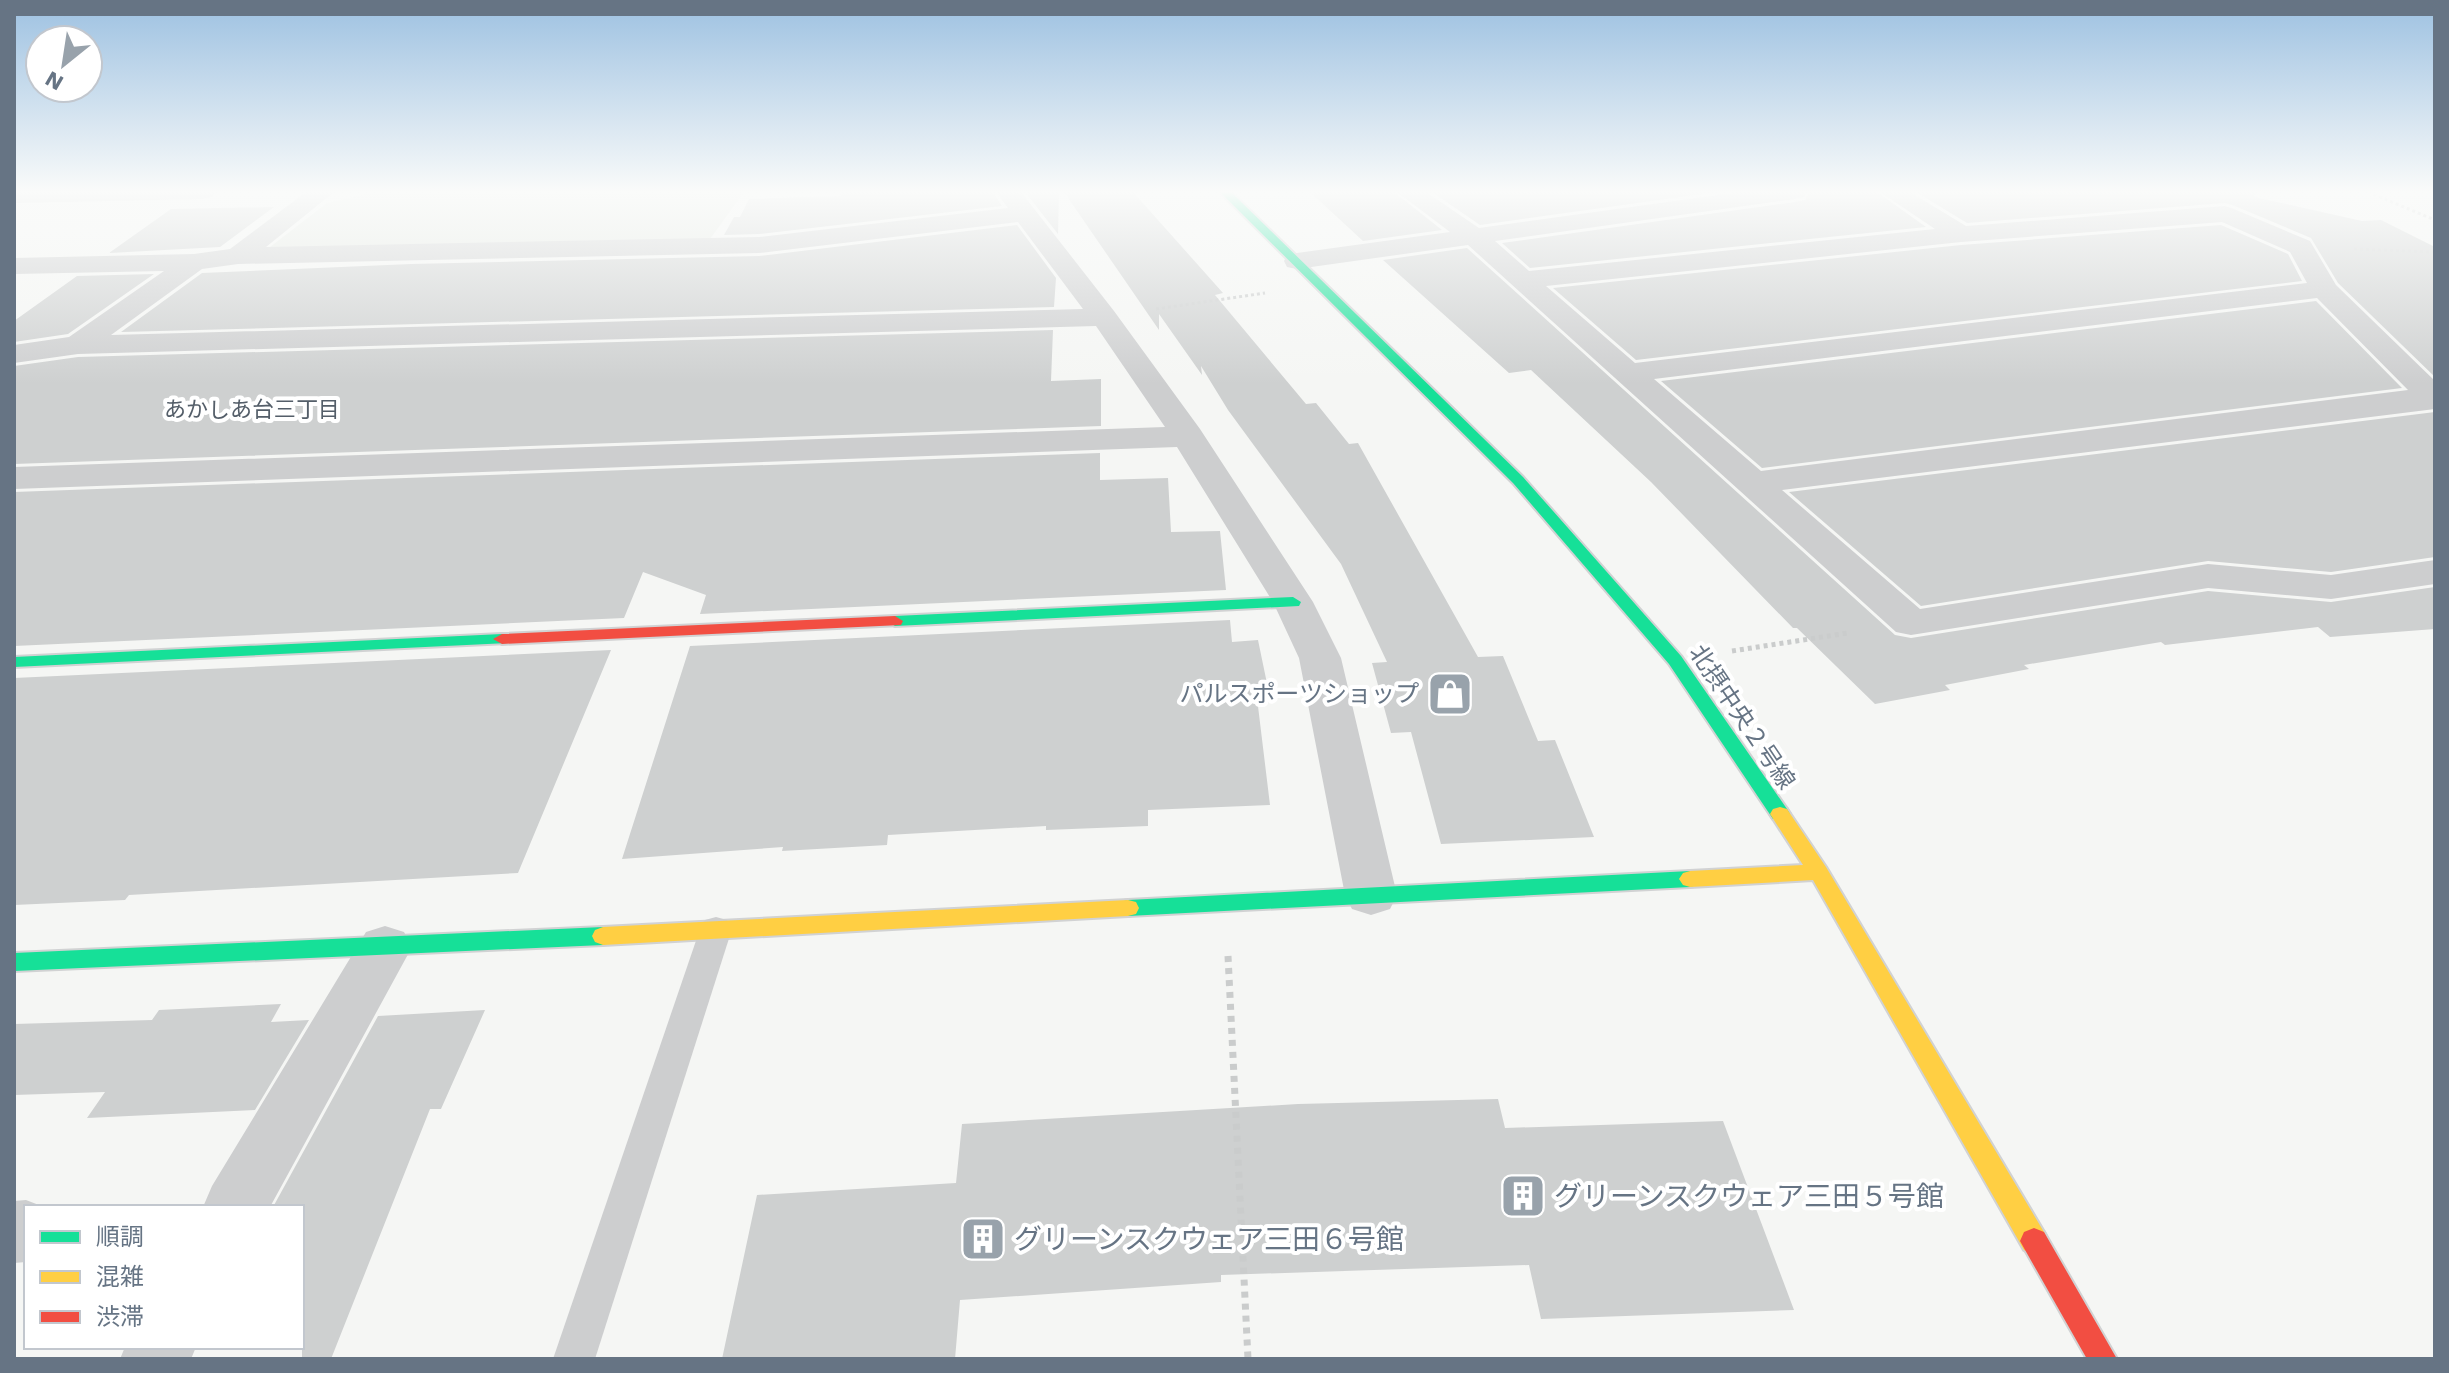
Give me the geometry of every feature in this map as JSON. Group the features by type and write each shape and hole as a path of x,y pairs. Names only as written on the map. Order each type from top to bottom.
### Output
{"street":[{"path":"14,266 194,262 237,256"},
{"path":"1057,256 1188,436 1293,602 1320,658 1371,895"},
{"name":"北摂中央２号線","path":"1292,256 1518,480 1675,660 1819,872 2103,1359"},
{"path":"1297,261 1332,256"},
{"path":"1496,256 1911,623 2208,576 2331,587 2435,572"},
{"path":"1524,280 1751,256"},
{"path":"2306,256 2324,289 2434,398"},
{"path":"78,345 194,262"},
{"path":"1630,373 2324,289"},
{"path":"19,358 78,345 1104,317"},
{"path":"1754,483 2434,398"},
{"path":"14,478 1188,436"},
{"path":"14,662 1293,602"},
{"path":"14,962 385,947 1819,872"},
{"path":"236,1205 385,947"}],"lane":[{"path":"574,1359 716,929"}],"path":[{"path":"1104,317 1321,285"},
{"path":"1675,660 1911,623"},
{"path":"1226,902 1248,1359"}],"building":[{"path":"756,256 1040,256 1056,278 1054,307 121,332 202,273 411,264"},
{"path":"1108,256 1190,256 1223,293 1215,295 1306,404 1316,403 1349,444 1358,443 1478,657 1503,656 1538,741 1555,740 1594,837 1441,844 1411,732 1391,733 1372,663 1387,662 1341,564 1228,410 1201,366 1202,375 1159,314 1159,330"},
{"path":"1410,256 1476,256 1895,635 1911,638 2208,591 2331,602 2435,587 2435,629 2330,637 2318,627 2165,645 2161,642 2024,665 2029,669 1945,685 1950,690 1875,704 1797,628 1793,628 1651,482 1531,370 1509,373 1383,260"},
{"path":"1517,256 1645,256 1530,268"},
{"path":"1856,256 2289,256 2302,281 1636,360 1553,288"},
{"path":"2322,256 2435,256 2435,377 2338,283"},
{"path":"154,274 68,334 14,342 14,321 77,276"},
{"path":"2316,301 2402,388 1762,468 1661,381"},
{"path":"1053,330 1051,381 1101,379 1101,426 14,464 14,366 78,357"},
{"path":"2435,412 2435,557 2331,572 2208,561 1921,606 1789,492"},
{"path":"1100,453 1100,480 1168,478 1171,532 1220,531 1226,590 700,614 706,595 643,572 624,618 14,646 14,492"},
{"path":"1230,620 1232,642 1258,640 1270,698 1257,698 1270,805 1148,810 1148,826 1046,830 1046,826 888,835 887,845 782,851 783,847 622,859 690,646"},
{"path":"611,650 518,873 129,895 125,900 14,905 14,678"},
{"path":"281,1004 271,1022 309,1020 255,1110 87,1118 105,1092 14,1095 14,1024 152,1020 159,1010"},
{"path":"485,1010 441,1109 430,1109 331,1359 302,1359 304,1205 274,1205 378,1016"},
{"path":"1498,1099 1505,1128 1723,1121 1794,1310 1541,1319 1529,1265 1221,1275 1221,1282 960,1300 955,1359 722,1359 757,1195 956,1183 962,1124 1298,1104"}],"traffic: fast":[{"path":"1290,256 1518,480 1675,660 1780,814"},
{"path":"895,621 1293,602"},
{"path":"14,662 502,639"},
{"path":"1128,908 1690,879"},
{"path":"14,962 603,936"}],"traffic: slow":[{"path":"1780,814 1819,872 2034,1241"},
{"path":"1690,879 1819,872"},
{"path":"603,936 1128,908"}],"traffic: jam":[{"path":"502,639 895,621"},
{"path":"2034,1241 2103,1359"}],"place":[{"name":"パルスポーツショップ","path":"1450,694"},
{"name":"グリーンスクウェア三田５号館","path":"1523,1196"},
{"name":"グリーンスクウェア三田６号館","path":"983,1239"}],"district":[{"name":"あかしあ台三丁目","path":"252,409"}]}
